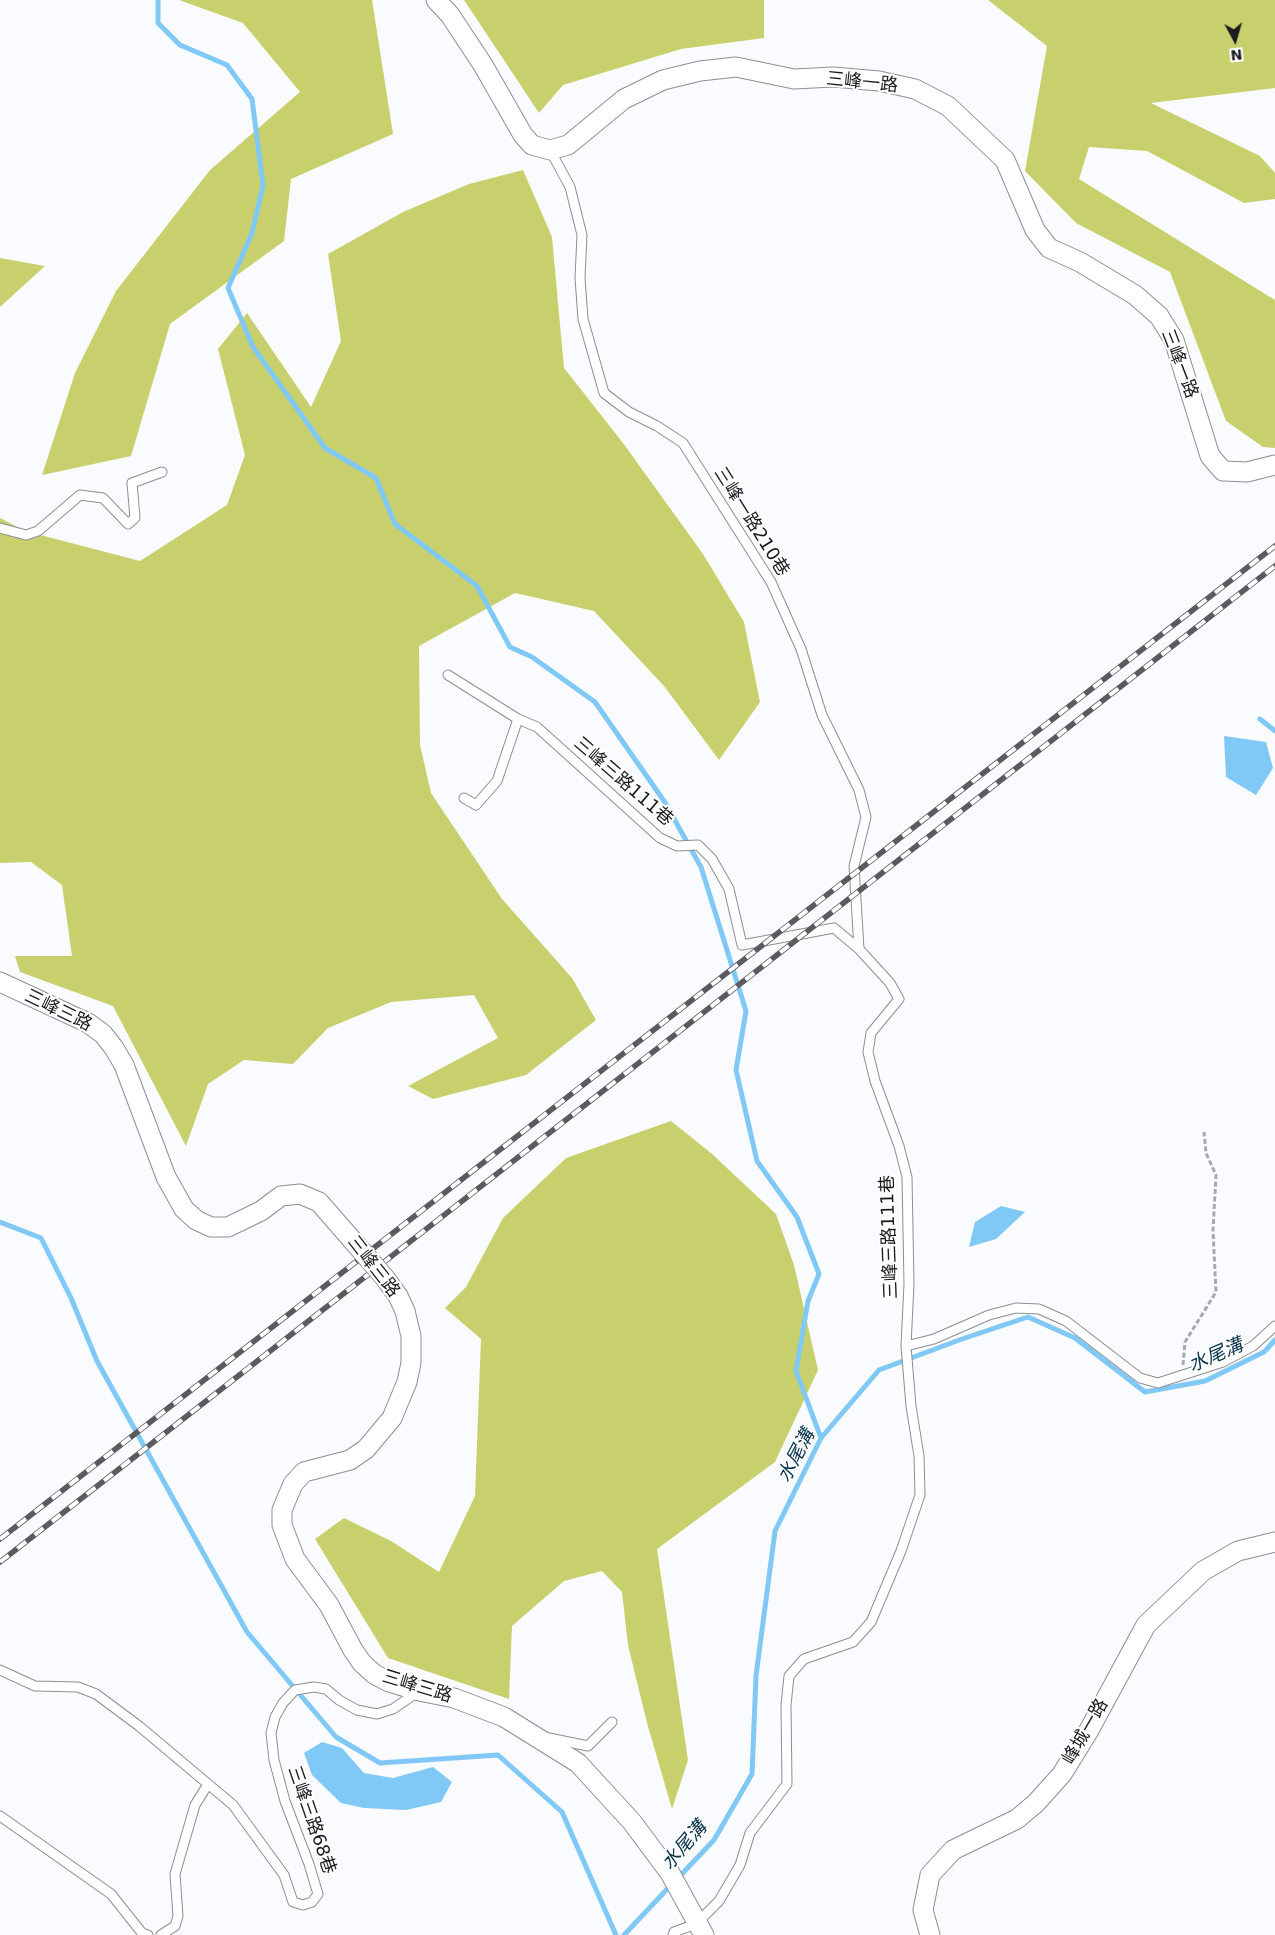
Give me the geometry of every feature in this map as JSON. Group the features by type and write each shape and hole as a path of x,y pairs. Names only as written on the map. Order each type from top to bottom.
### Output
{"street":[{"path":"436,0 450,15 483,65 523,135 532,145 550,150"},
{"name":"三峰一路","path":"550,150 568,145 624,99 663,80 700,71 736,67 794,79 833,78 879,81 915,89 948,106 1005,160 1023,197 1035,230 1050,248 1080,262 1135,295 1159,316 1174,340 1210,456 1224,470 1247,472 1275,465"},
{"name":"三峰三路","path":"0,982 88,1023 103,1034 124,1065 166,1177 184,1209 196,1220 211,1227 228,1227 261,1211 281,1196 300,1194 319,1202 385,1278 405,1310 411,1336 411,1363 401,1400 392,1418 366,1449 350,1460 304,1472 293,1484 282,1510 282,1526 295,1559 329,1605 362,1663 389,1682 419,1691 454,1698 486,1710 534,1735 578,1763 632,1822 670,1873 700,1929"},
{"name":"峰城一路","path":"930,1935 922,1910 930,1875 953,1850 1017,1819 1036,1803 1062,1774 1088,1732 1146,1625 1203,1571 1238,1551 1275,1542"}],"lane":[{"name":"三峰一路210巷","path":"550,150 570,187 582,235 583,319 604,393 629,412 683,442 771,582 801,649 822,715 859,790 866,817 854,866 859,949"},
{"path":"0,528 26,535 38,530 80,495 103,498 128,524 135,518 132,483 162,472"},
{"name":"三峰三路111巷","path":"448,675 518,719 536,727 660,838 677,846 698,845 712,859 729,889 742,945 834,928 859,949 890,983 899,1000 872,1033 868,1052 875,1081 907,1177 910,1266 906,1347 911,1406 919,1456 920,1495 901,1551 871,1622 852,1642 804,1660 789,1676 786,1705 787,1784 750,1834 740,1865 700,1929"},
{"path":"464,798 476,805 497,780 518,719"},
{"path":"906,1347 934,1339 989,1315 1016,1308 1039,1309 1066,1321 1140,1378 1158,1383 1223,1362 1253,1346 1275,1326"},
{"name":"三峰三路68巷","path":"0,1670 35,1686 78,1687 96,1694 139,1726 233,1805 284,1875 293,1902 303,1905 312,1902 318,1894 315,1881 297,1836 274,1760 271,1733 275,1717 283,1703 295,1690 314,1687 326,1689 339,1700 357,1710 377,1714 393,1710 419,1691"},
{"path":"534,1735 588,1746 612,1722"},
{"path":"161,1935 175,1926 178,1916 175,1874 196,1805 208,1784"},
{"path":"0,1816 111,1894 142,1933 148,1935"},
{"path":"673,1935 674,1932 700,1929"}],"path":[{"path":"1182,1375 1185,1342 1216,1292 1213,1230 1216,1175 1206,1153 1204,1132"}],"green space":[{"path":"179,0 372,0 393,134 291,179 284,241 170,324 131,456 42,475 75,373 116,291 210,170 300,92 243,23"},
{"path":"464,0 764,0 764,38 681,49 563,85 539,113"},
{"path":"988,0 1275,0 1275,88 1151,103 1260,156 1275,173 1275,199 1244,203 1147,151 1089,147 1079,179 1275,300 1275,448 1263,447 1226,421 1170,272 1076,223 1025,171 1047,46"},
{"path":"523,170 552,237 564,368 623,443 703,554 744,622 760,702 719,760 664,686 594,611 515,593 419,646 420,745 431,793 502,899 572,978 596,1020 526,1075 433,1099 408,1086 498,1038 474,995 391,1002 328,1028 293,1064 244,1060 208,1084 186,1146 113,1006 20,972 15,956 72,956 62,885 31,862 0,863 0,518 25,531 140,561 227,505 245,455 218,349 247,313 311,407 341,341 328,254 403,212 469,184"},
{"path":"0,258 45,266 0,307"},
{"path":"671,1121 711,1153 776,1214 794,1265 818,1370 775,1462 657,1549 688,1760 672,1809 647,1723 628,1645 622,1592 602,1571 564,1581 512,1626 509,1699 388,1658 315,1539 344,1518 391,1541 439,1572 475,1496 481,1339 445,1308 466,1287 503,1218 566,1158"}],"water":[{"path":"1224,736 1266,742 1273,768 1256,795 1226,777"},
{"path":"1001,1206 1025,1212 996,1239 969,1247 975,1222"},
{"path":"322,1742 342,1748 364,1773 393,1778 433,1767 452,1782 441,1802 406,1810 364,1808 341,1803 312,1775 304,1753"}],"waterway":[{"path":"158,0 158,23 180,45 227,65 252,99 263,185 252,233 228,288 253,347 325,448 376,478 395,524 477,586 510,647 532,657 595,702 664,801 701,867 746,1011 736,1070 757,1161 797,1217 819,1274 808,1301 796,1371 821,1438"},
{"path":"1260,719 1275,731"},
{"path":"0,1222 41,1238 71,1298 97,1361 247,1632 336,1737 380,1763 498,1755 562,1812 616,1935"},
{"name":"水尾溝","path":"678,1878 714,1840 752,1774 756,1676 775,1531 821,1438 879,1370 1028,1317 1075,1338 1145,1392 1205,1381 1264,1352 1275,1340"},
{"name":"水尾溝","path":"624,1935 672,1884"}],"railway":[{"path":"0,1539 1275,546"},
{"path":"0,1562 1275,566"}]}
